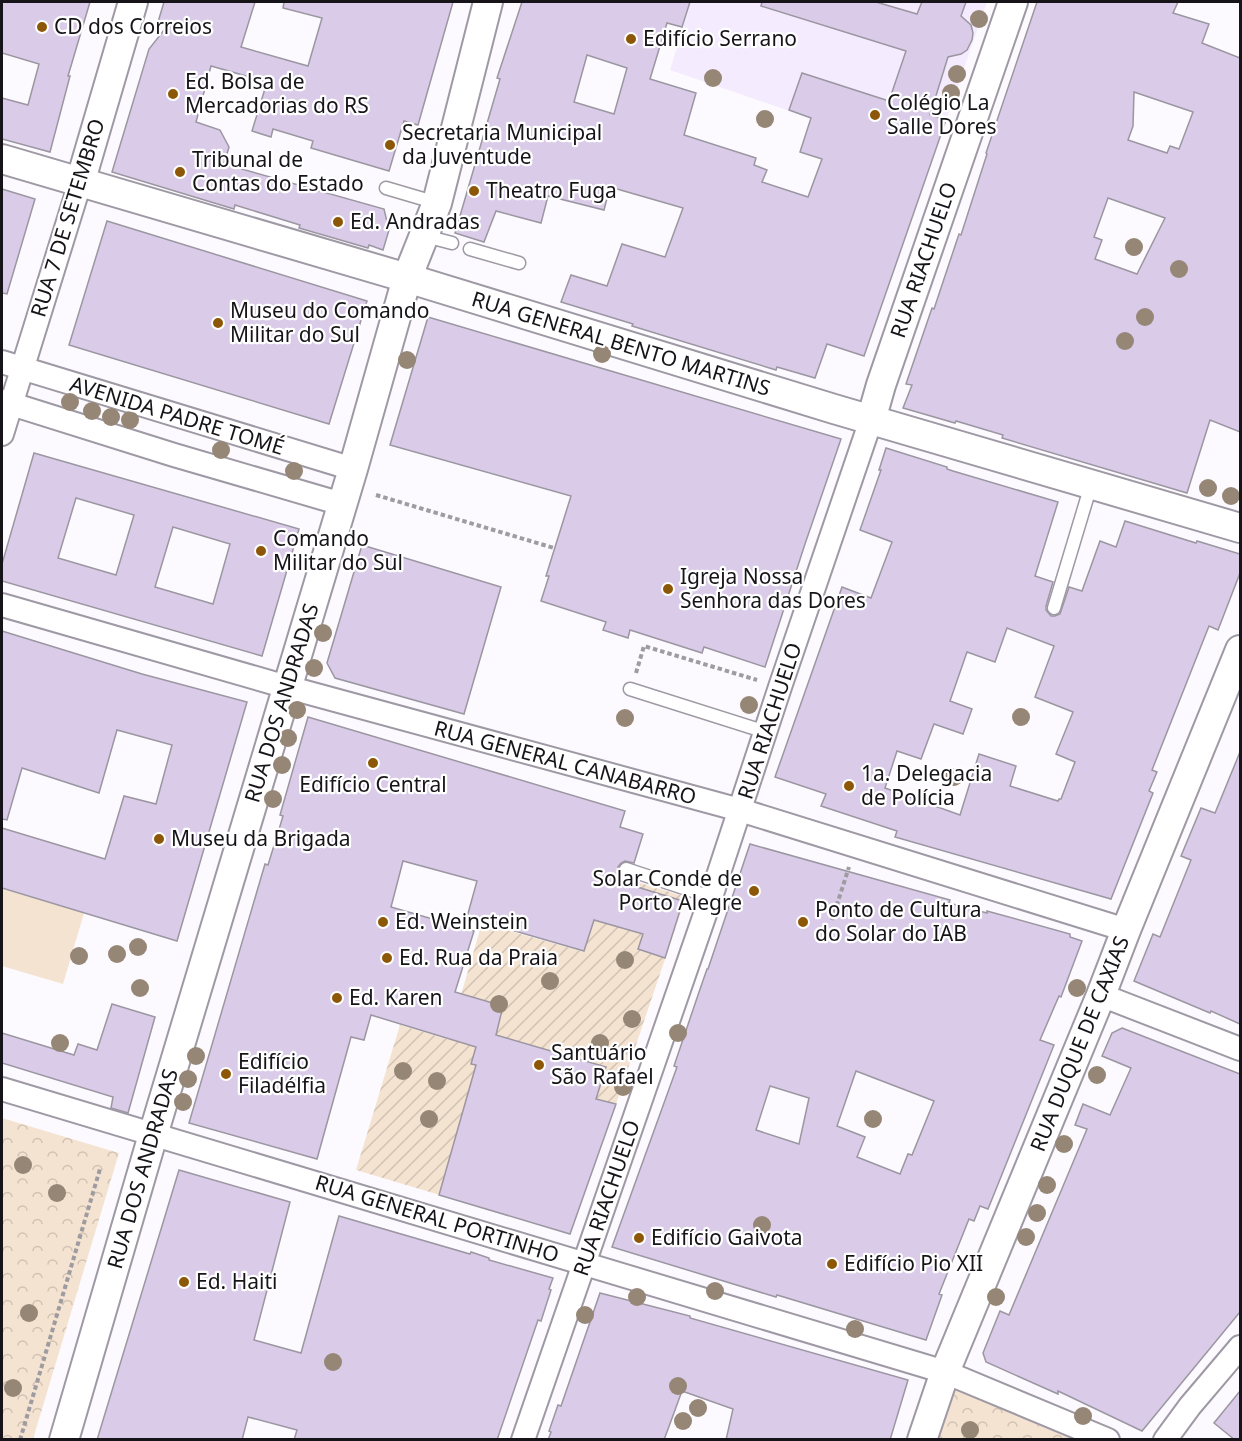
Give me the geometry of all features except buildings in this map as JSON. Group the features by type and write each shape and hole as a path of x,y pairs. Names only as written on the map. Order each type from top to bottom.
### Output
{"street":[{"name":"RUA 7 DE SETEMBRO","path":"2,434 12,365 80,183 133,2"},
{"name":"RUA DOS ANDRADAS","path":"64,1440 353,469 407,278 437,203 488,2"},
{"name":"RUA RIACHUELO","path":"523,1440 711,897 885,374 1013,2"},
{"name":"RUA GENERAL BENTO MARTINS","path":"2,159 407,278 871,420 1240,528"},
{"name":"AVENIDA PADRE TOMÉ","path":"12,365 353,469"},
{"name":"AVENIDA PADRE TOMÉ","path":"6,402 174,455 342,504"},
{"path":"174,455 185,419"},
{"name":"RUA GENERAL CANABARRO","path":"2,605 287,687 740,810 1126,930"},
{"name":"RUA DUQUE DE CAXIAS","path":"922,1440 945,1372 1101,995 1240,650"},
{"path":"1101,995 1240,1049"},
{"name":"RUA GENERAL PORTINHO","path":"2,1089 945,1372 1108,1440"},
{"path":"1165,1440 1190,1406 1240,1347"}],"lane":[{"path":"386,188 437,203"},
{"path":"425,236 452,243"},
{"path":"470,249 519,263"},
{"path":"1054,608 1091,485"},
{"path":"630,689 766,732"},
{"path":"626,869 711,897"}],"path":[{"path":"376,495 554,548"},
{"path":"630,689 644,646 780,687"},
{"path":"832,920 855,846"},
{"path":"20,1440 100,1169"}],"shaded area":[{"name":"Colégio La Salle Dores","path":"691,2 987,2 932,160 670,70"}],"green space":[{"path":"608,873 686,897 570,1234 356,1170 400,1025 450,1040 482,923 584,952"},
{"path":"2,888 84,913 63,984 2,966"},
{"path":"2,1118 119,1153 33,1439 2,1439"},
{"path":"953,1383 1084,1440 934,1440"}],"place":[{"name":"CD dos Correios","path":"42,27"},
{"name":"Edifício Serrano","path":"631,39"},
{"name":"Ed. Bolsa de Mercadorias do RS","path":"173,94"},
{"name":"Colégio La Salle Dores","path":"875,115"},
{"name":"Secretaria Municipal da Juventude","path":"390,145"},
{"name":"Tribunal de Contas do Estado","path":"180,172"},
{"name":"Theatro Fuga","path":"474,191"},
{"name":"Ed. Andradas","path":"338,222"},
{"name":"Museu do Comando Militar do Sul","path":"218,323"},
{"name":"Comando Militar do Sul","path":"261,551"},
{"name":"Igreja Nossa Senhora das Dores","path":"668,589"},
{"name":"Edifício Central","path":"373,763"},
{"name":"1a. Delegacia de Polícia","path":"849,786"},
{"name":"Museu da Brigada","path":"159,839"},
{"name":"Solar Conde de Porto Alegre","path":"754,891"},
{"name":"Ed. Weinstein","path":"383,922"},
{"name":"Ponto de Cultura do Solar do IAB","path":"803,922"},
{"name":"Ed. Rua da Praia","path":"387,958"},
{"name":"Ed. Karen","path":"337,998"},
{"name":"Santuário São Rafael","path":"539,1065"},
{"name":"Edifício Filadélfia","path":"226,1074"},
{"name":"Edifício Gaivota","path":"639,1238"},
{"name":"Edifício Pio XII","path":"832,1264"},
{"name":"Ed. Haiti","path":"184,1282"}]}
